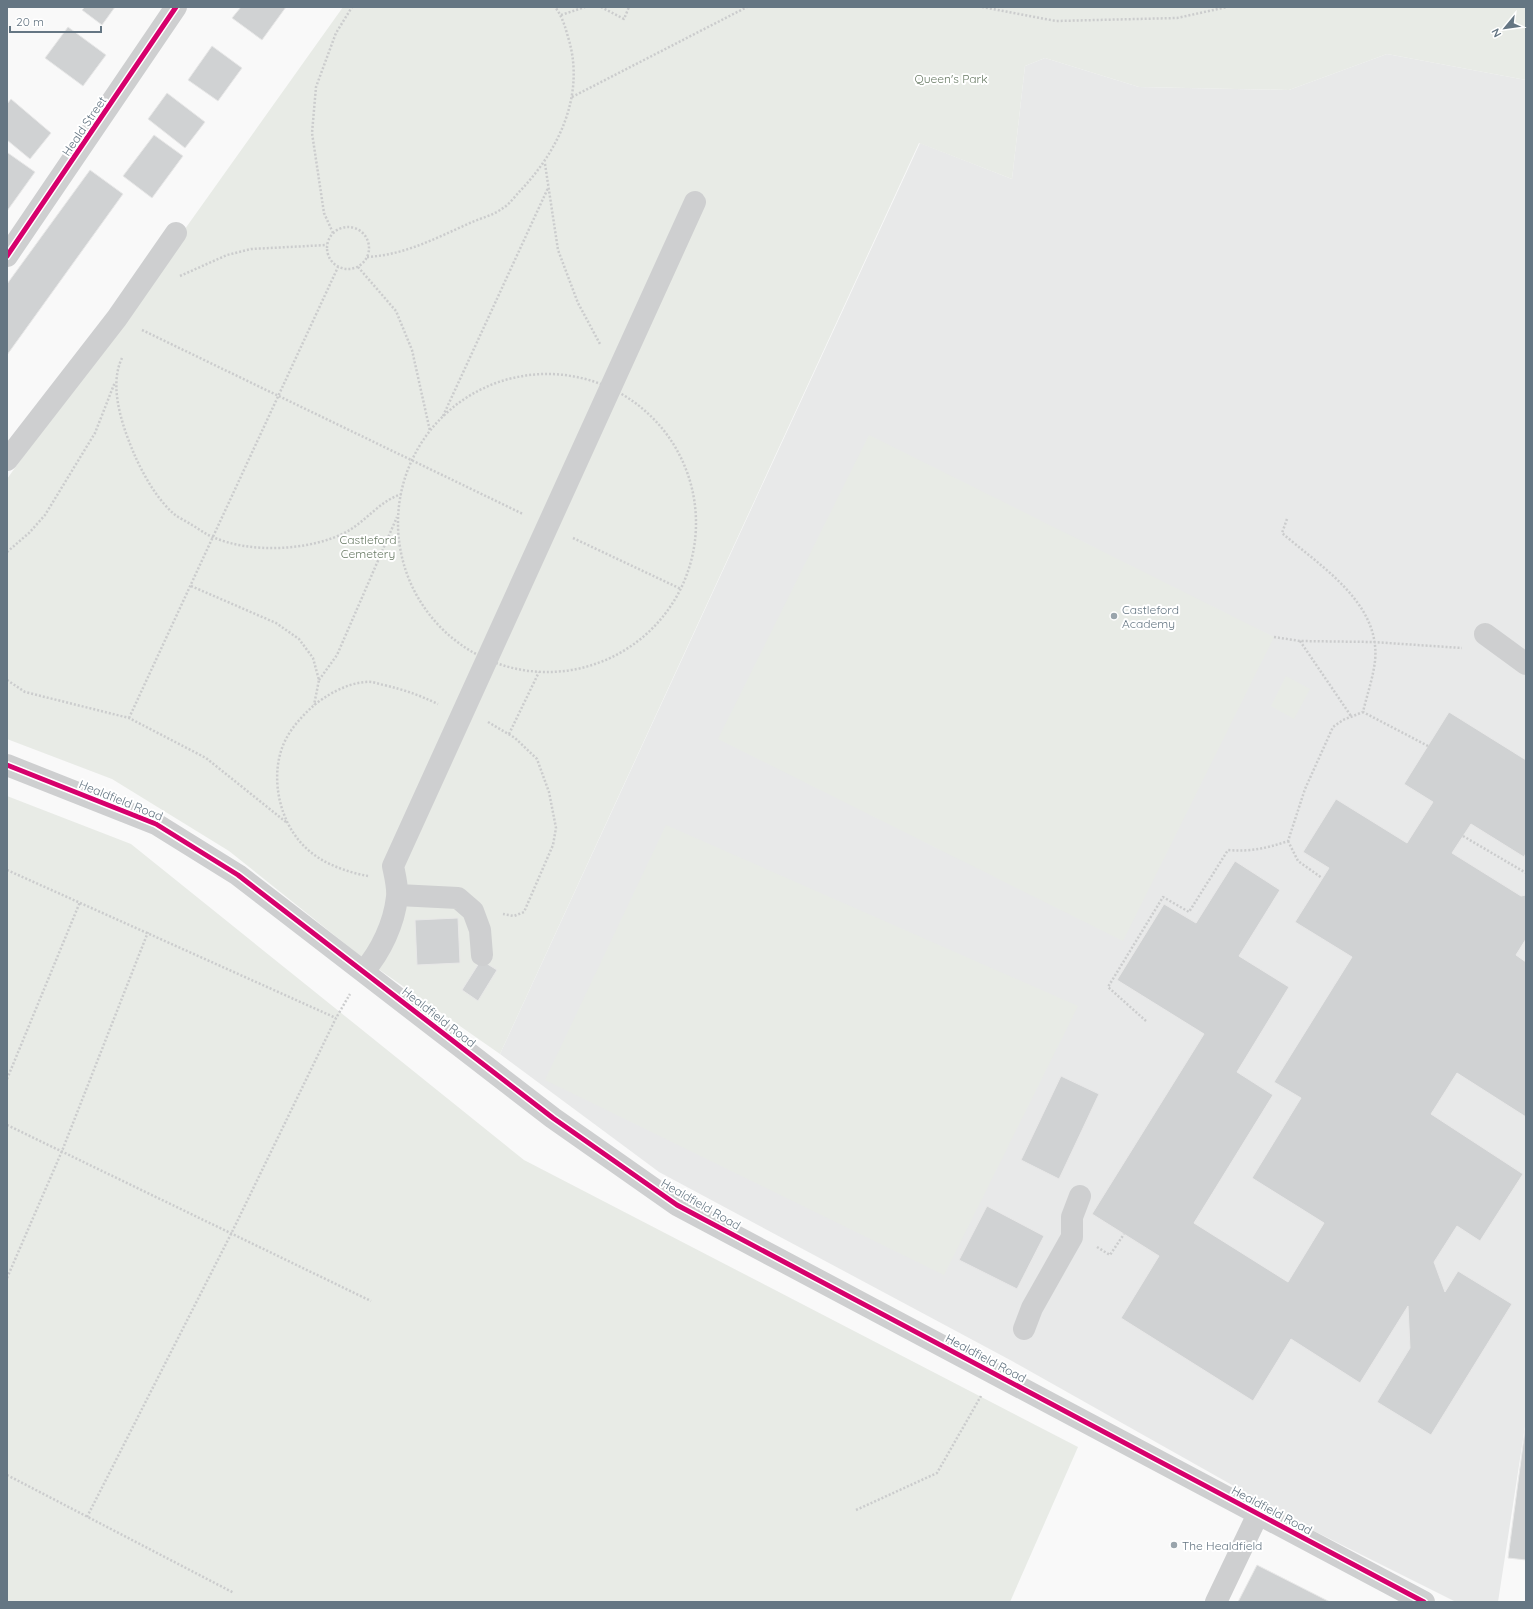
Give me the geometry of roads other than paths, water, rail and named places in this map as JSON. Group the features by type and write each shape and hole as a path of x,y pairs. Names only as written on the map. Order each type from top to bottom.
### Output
{"street":[{"name":"Heald Street","path":"7,256 176,7"},
{"path":"364,971 380,948 389,929 397,888 394,866 695,202"},
{"path":"7,460 117,318 176,234"},
{"path":"1485,634 1526,664"},
{"name":"Healdfield Road","path":"7,765 156,824 238,875 553,1118 677,1205 1424,1602"},
{"path":"397,888 458,898 473,911 480,930 482,955"},
{"path":"1024,1328 1032,1308 1072,1237 1072,1217 1080,1196"},
{"path":"1216,1602 1258,1514"}],"place":[{"name":"Castleford Academy","path":"1114,616"},
{"name":"The Healdfield","path":"1174,1545"}],"park label":[{"name":"Queen's Park","path":"951,78"},
{"name":"Castleford Cemetery","path":"368,546"}]}
